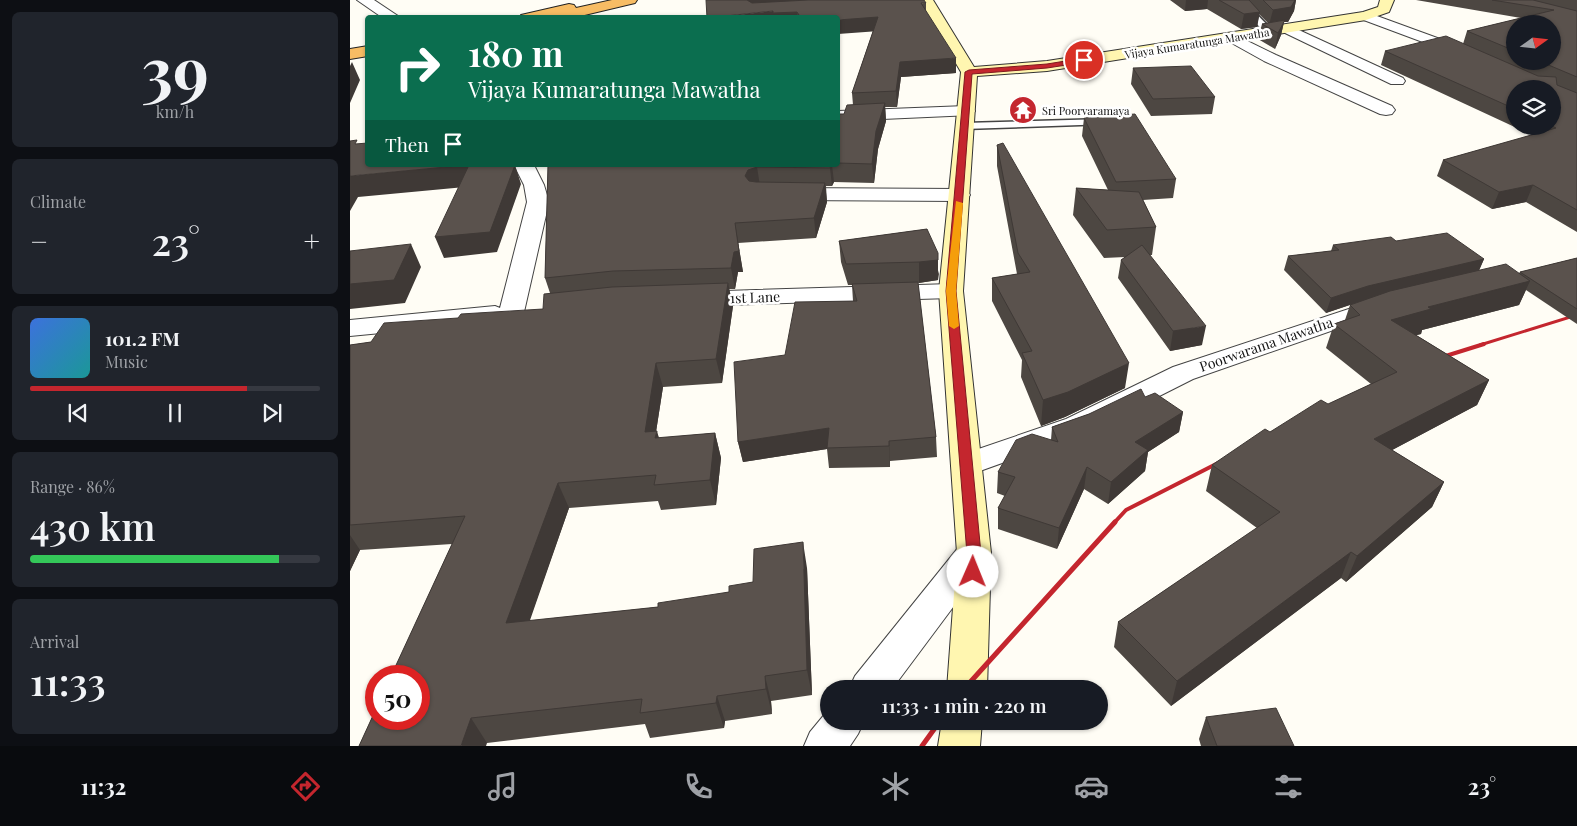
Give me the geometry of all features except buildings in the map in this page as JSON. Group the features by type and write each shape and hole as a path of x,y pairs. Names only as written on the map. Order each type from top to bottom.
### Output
{"highway":[{"path":"539,15 603,0"},
{"path":"565,15 630,0"},
{"path":"350,54 365,52"},
{"path":"350,62 365,59"}],"main road":[{"path":"926,0 969,72 951,291 974,554 967,680"},
{"name":"Vijaya Kumaratunga Mawatha","path":"969,72 1047,66 1366,16 1384,9 1387,0"},
{"path":"959,746 961,730"}],"street":[{"path":"364,0 389,15"},
{"path":"916,1 926,0"},
{"path":"1366,16 1483,60"},
{"path":"1288,29 1397,81"},
{"path":"1232,38 1270,58 1386,110"},
{"path":"840,116 965,118"},
{"path":"350,328 521,311 538,202 534,184 525,167"},
{"path":"770,194 960,195"},
{"name":"1st Lane","path":"668,300 951,291"},
{"name":"Poorwarama Mawatha","path":"966,465 1076,426 1183,373 1373,307 1402,300"},
{"path":"876,680 974,554"},
{"path":"825,746 837,730"}],"lane":[{"path":"1239,0 1269,32"},
{"path":"965,118 1119,122"}],"railway":[{"path":"1480,345 1577,315"},
{"path":"1436,359 1484,344"},
{"path":"1114,523 1126,510 1224,460"},
{"path":"972,680 1115,522"},
{"path":"922,746 934,730"}],"slow traffic":[{"path":"954,326 951,291 959,203"}],"place":[{"name":"Sri Poorvaramaya","path":"1023,110"}],"route":[{"path":"973,572 974,554 951,291 969,72 1047,66 1084,60"}]}
